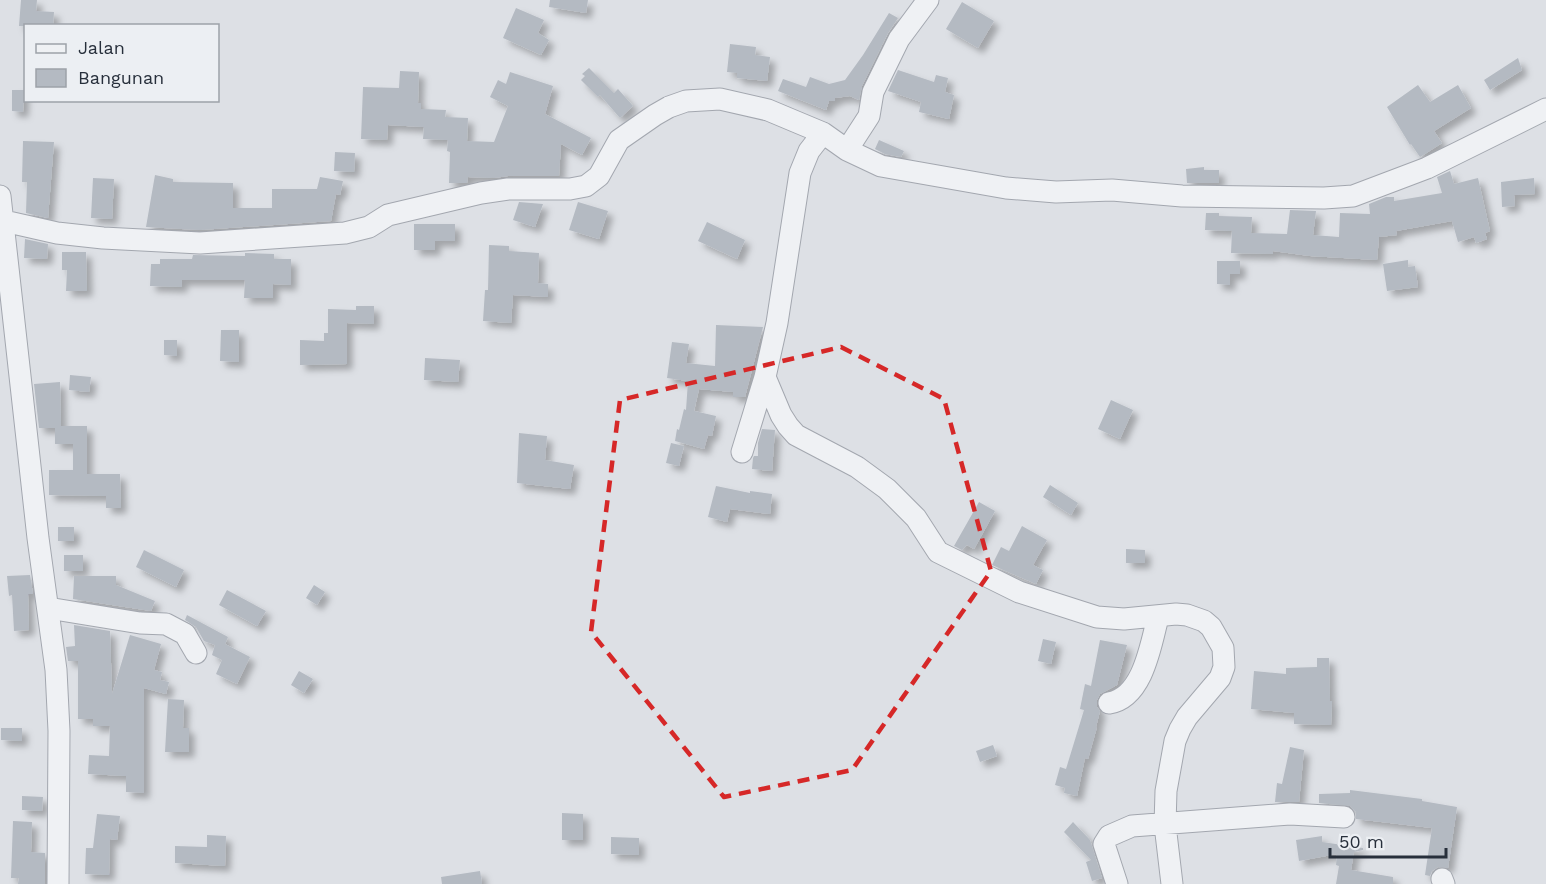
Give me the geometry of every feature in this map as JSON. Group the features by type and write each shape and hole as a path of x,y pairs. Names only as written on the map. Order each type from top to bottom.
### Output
{"street":[{"path":"847,150 869,116 873,92 899,39 927,0"},
{"path":"4,221 57,233 200,243 345,233 369,227 388,215 481,194 508,189 570,189 586,186 599,177 619,140 669,107 686,101 720,99 768,110 823,133 847,150 881,166 1024,191 1112,190 1182,196 1324,198 1353,195 1427,168 1546,109"},
{"path":"742,452 765,377 777,323 800,173 809,151 823,133"},
{"path":"0,196 58,704 58,884"},
{"path":"765,377 788,426 796,435 842,459 886,489 916,518 938,552 1019,592 1075,611 1097,617 1124,619 1186,615 1203,621 1218,637 1225,659 1220,678 1186,717 1175,741 1166,791 1165,825 1172,884"},
{"path":"48,608 140,623 166,624 185,634 196,653"},
{"path":"1109,703 1129,694 1146,667 1158,616"},
{"path":"1117,884 1104,844 1109,836 1132,826 1290,814 1344,817"}],"highlighted area":[{"path":"841,347 944,399 991,571 852,770 724,797 591,632 620,400"}],"building":[{"path":"21,0 37,0 36,11 54,12 53,24 19,26"},
{"path":"550,0 588,0 586,13 549,7"},
{"path":"962,2 994,21 978,48 946,29"},
{"path":"516,8 544,20 538,33 549,40 541,55 503,38"},
{"path":"889,13 898,18 888,33 862,86 859,100 850,96 835,98 835,101 829,101 826,110 778,91 783,79 806,87 810,77 829,84 845,80"},
{"path":"730,44 756,47 755,55 770,57 767,81 737,78 737,73 727,72"},
{"path":"1518,58 1522,70 1490,90 1484,80"},
{"path":"589,68 614,93 618,89 633,106 620,118 600,95 598,97 581,80 585,76 582,74"},
{"path":"898,70 934,82 936,75 948,78 945,92 954,95 949,119 919,112 921,102 888,91"},
{"path":"400,71 419,72 418,103 421,103 421,109 446,110 445,117 468,118 467,141 494,142 508,106 490,97 498,80 506,84 510,72 553,86 545,114 591,138 582,155 561,144 559,176 468,177 467,183 449,183 448,140 423,139 424,127 388,125 387,140 361,139 363,87 399,88"},
{"path":"1418,85 1430,102 1458,85 1471,108 1434,131 1442,143 1420,157 1387,107"},
{"path":"12,90 24,90 23,112 12,111"},
{"path":"879,140 904,151 901,157 885,154 875,149"},
{"path":"23,141 54,142 48,218 26,213 27,182 22,182"},
{"path":"335,152 355,153 354,172 334,171"},
{"path":"1204,167 1204,170 1219,170 1219,183 1187,183 1186,169"},
{"path":"1450,171 1454,184 1478,178 1490,231 1485,233 1487,239 1476,243 1474,237 1458,242 1452,221 1396,231 1397,235 1379,237 1377,260 1273,251 1273,254 1231,253 1232,231 1205,230 1206,213 1219,213 1219,216 1252,217 1251,233 1287,234 1290,210 1316,211 1313,235 1339,237 1340,213 1370,214 1369,204 1386,197 1394,197 1394,201 1442,193 1437,177"},
{"path":"155,175 173,179 173,182 233,183 233,208 272,208 272,189 317,189 320,177 343,181 340,195 336,194 331,221 200,230 146,227"},
{"path":"93,178 114,179 112,219 91,218"},
{"path":"1534,178 1535,194 1514,195 1515,206 1502,207 1501,182"},
{"path":"519,202 543,204 535,227 513,220"},
{"path":"578,202 608,211 599,239 569,230"},
{"path":"707,222 745,240 737,259 698,241"},
{"path":"414,224 455,224 455,241 435,241 435,250 414,250"},
{"path":"25,239 48,244 47,259 24,258"},
{"path":"489,245 509,246 509,251 539,253 538,283 548,284 548,297 513,295 511,323 483,321 485,290 488,290"},
{"path":"62,252 86,252 87,291 66,291 67,270 62,270"},
{"path":"245,253 274,254 274,259 291,259 291,285 273,284 273,298 244,298 245,280 182,280 182,287 150,286 151,264 160,264 160,259 192,259 193,255 245,256"},
{"path":"1408,260 1408,267 1415,266 1418,287 1387,291 1383,264"},
{"path":"1217,261 1240,261 1240,274 1230,274 1230,285 1217,284"},
{"path":"356,306 374,306 374,324 347,323 347,364 300,365 300,340 324,341 324,333 328,333 328,309 356,310"},
{"path":"716,325 763,327 745,397 733,397 733,392 699,389 694,411 716,416 712,436 708,435 704,449 675,441 684,409 686,410 688,381 667,378 672,342 689,344 686,363 715,366"},
{"path":"221,330 239,330 239,362 220,361"},
{"path":"164,340 177,340 177,356 164,355"},
{"path":"425,358 460,360 458,382 424,380"},
{"path":"70,375 91,377 89,392 69,390"},
{"path":"60,382 61,426 87,426 87,474 120,474 121,508 106,508 106,496 49,495 49,470 73,470 73,444 55,444 55,428 39,428 34,384"},
{"path":"1111,400 1133,410 1120,439 1098,429"},
{"path":"762,429 775,430 772,471 752,469 753,458 758,456 758,443"},
{"path":"519,433 547,436 545,460 574,465 570,489 517,483"},
{"path":"671,443 684,446 679,466 666,463"},
{"path":"1050,485 1078,503 1071,515 1043,497"},
{"path":"716,486 750,493 750,491 772,494 770,514 730,509 727,522 708,517"},
{"path":"979,502 995,511 974,549 967,545 962,550 954,546"},
{"path":"1022,526 1047,540 1033,565 1043,570 1036,584 992,565 1001,547 1009,551"},
{"path":"58,527 74,527 74,541 58,541"},
{"path":"1126,549 1145,550 1145,563 1126,563"},
{"path":"144,550 184,570 176,587 136,567"},
{"path":"64,555 83,555 83,571 64,571"},
{"path":"30,575 33,594 28,594 29,630 14,631 12,595 9,596 7,576"},
{"path":"74,576 116,576 116,585 155,601 151,611 73,599"},
{"path":"314,585 325,592 317,605 306,598"},
{"path":"227,590 266,611 257,626 219,605"},
{"path":"187,615 228,637 225,644 250,657 237,684 216,674 222,660 212,655 215,645 204,641 196,627 185,620"},
{"path":"74,625 110,631 112,694 130,635 161,644 154,670 162,672 160,680 169,682 166,694 144,688 144,793 126,792 126,776 88,774 89,755 109,756 110,726 93,726 93,719 78,719 78,661 68,661 66,647 75,646"},
{"path":"1043,639 1056,642 1051,664 1038,661"},
{"path":"1100,640 1127,645 1117,685 1100,694 1097,700 1097,707 1100,711 1097,727 1088,759 1085,758 1077,796 1064,793 1065,788 1055,785 1060,767 1066,769 1084,710 1080,709 1085,684 1091,686"},
{"path":"1317,658 1329,658 1331,725 1294,724 1294,713 1251,709 1254,671 1286,674 1286,668 1317,667"},
{"path":"299,671 313,679 304,693 291,685"},
{"path":"168,699 184,700 183,728 189,728 189,752 165,752"},
{"path":"1,728 22,728 22,741 1,740"},
{"path":"993,745 997,756 980,762 976,751"},
{"path":"1290,747 1304,750 1299,802 1275,802 1277,783 1282,784"},
{"path":"1350,790 1422,799 1422,801 1457,807 1448,868 1438,867 1432,871 1430,876 1425,875 1432,828 1356,819 1356,812 1350,806 1319,803 1319,794 1350,793"},
{"path":"22,796 43,797 42,811 22,810"},
{"path":"562,813 583,814 583,840 562,840"},
{"path":"97,814 120,816 117,840 110,839 109,875 85,874 86,848 93,848"},
{"path":"13,821 32,822 31,852 45,853 45,884 18,884 19,878 11,878"},
{"path":"1073,822 1090,840 1102,878 1092,881 1086,862 1091,860 1064,832"},
{"path":"207,835 226,836 225,866 175,863 175,846 207,847"},
{"path":"1322,836 1322,842 1363,848 1363,850 1354,852 1351,870 1393,877 1393,884 1336,884 1339,866 1336,865 1337,854 1299,861 1296,840"},
{"path":"611,837 639,838 639,855 611,854"},
{"path":"480,871 482,884 442,884 441,877"}]}
